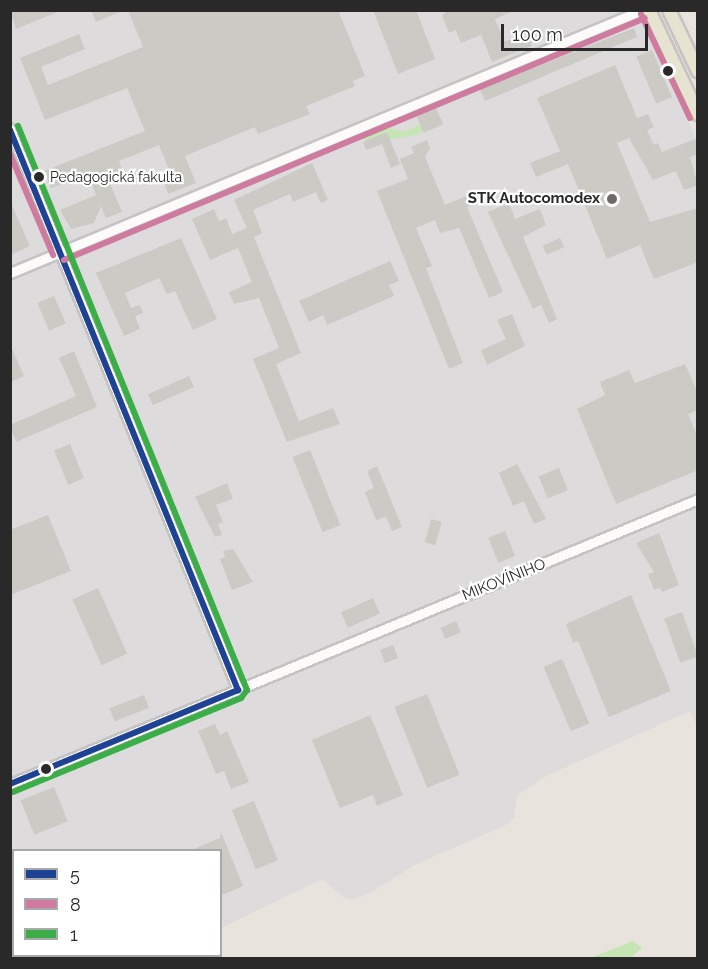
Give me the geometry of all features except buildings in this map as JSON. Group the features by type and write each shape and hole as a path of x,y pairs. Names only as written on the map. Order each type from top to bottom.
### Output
{"main road":[{"path":"649,10 698,114"},
{"path":"669,10 698,71"}],"street":[{"path":"10,273 642,10"},
{"path":"10,129 238,690"},
{"name":"MIKOVÍNIHO","path":"10,784 698,499"}],"shaded area":[{"path":"10,11 641,11 697,141 697,726 690,711 542,778 517,796 514,817 508,824 415,865 370,893 352,900 343,897 322,879 222,928 222,849 12,849 12,957 82,957 11,958"}],"green space":[{"path":"421,124 424,131 415,135 390,139 387,132 367,141 360,137 384,127 404,132"},
{"path":"633,941 642,948 630,958 590,958"}],"transit line":[{"name":"8","path":"641,14 690,118"},
{"name":"8","path":"64,260 645,18"},
{"name":"1","path":"13,792 241,698 247,690 18,126"},
{"name":"5","path":"10,130 238,690"},
{"name":"8","path":"10,154 53,255"},
{"name":"5","path":"10,784 238,690"}],"place":[{"name":"Pedagogická fakulta","path":"39,177"},
{"name":"STK Autocomodex","path":"612,199"}]}
